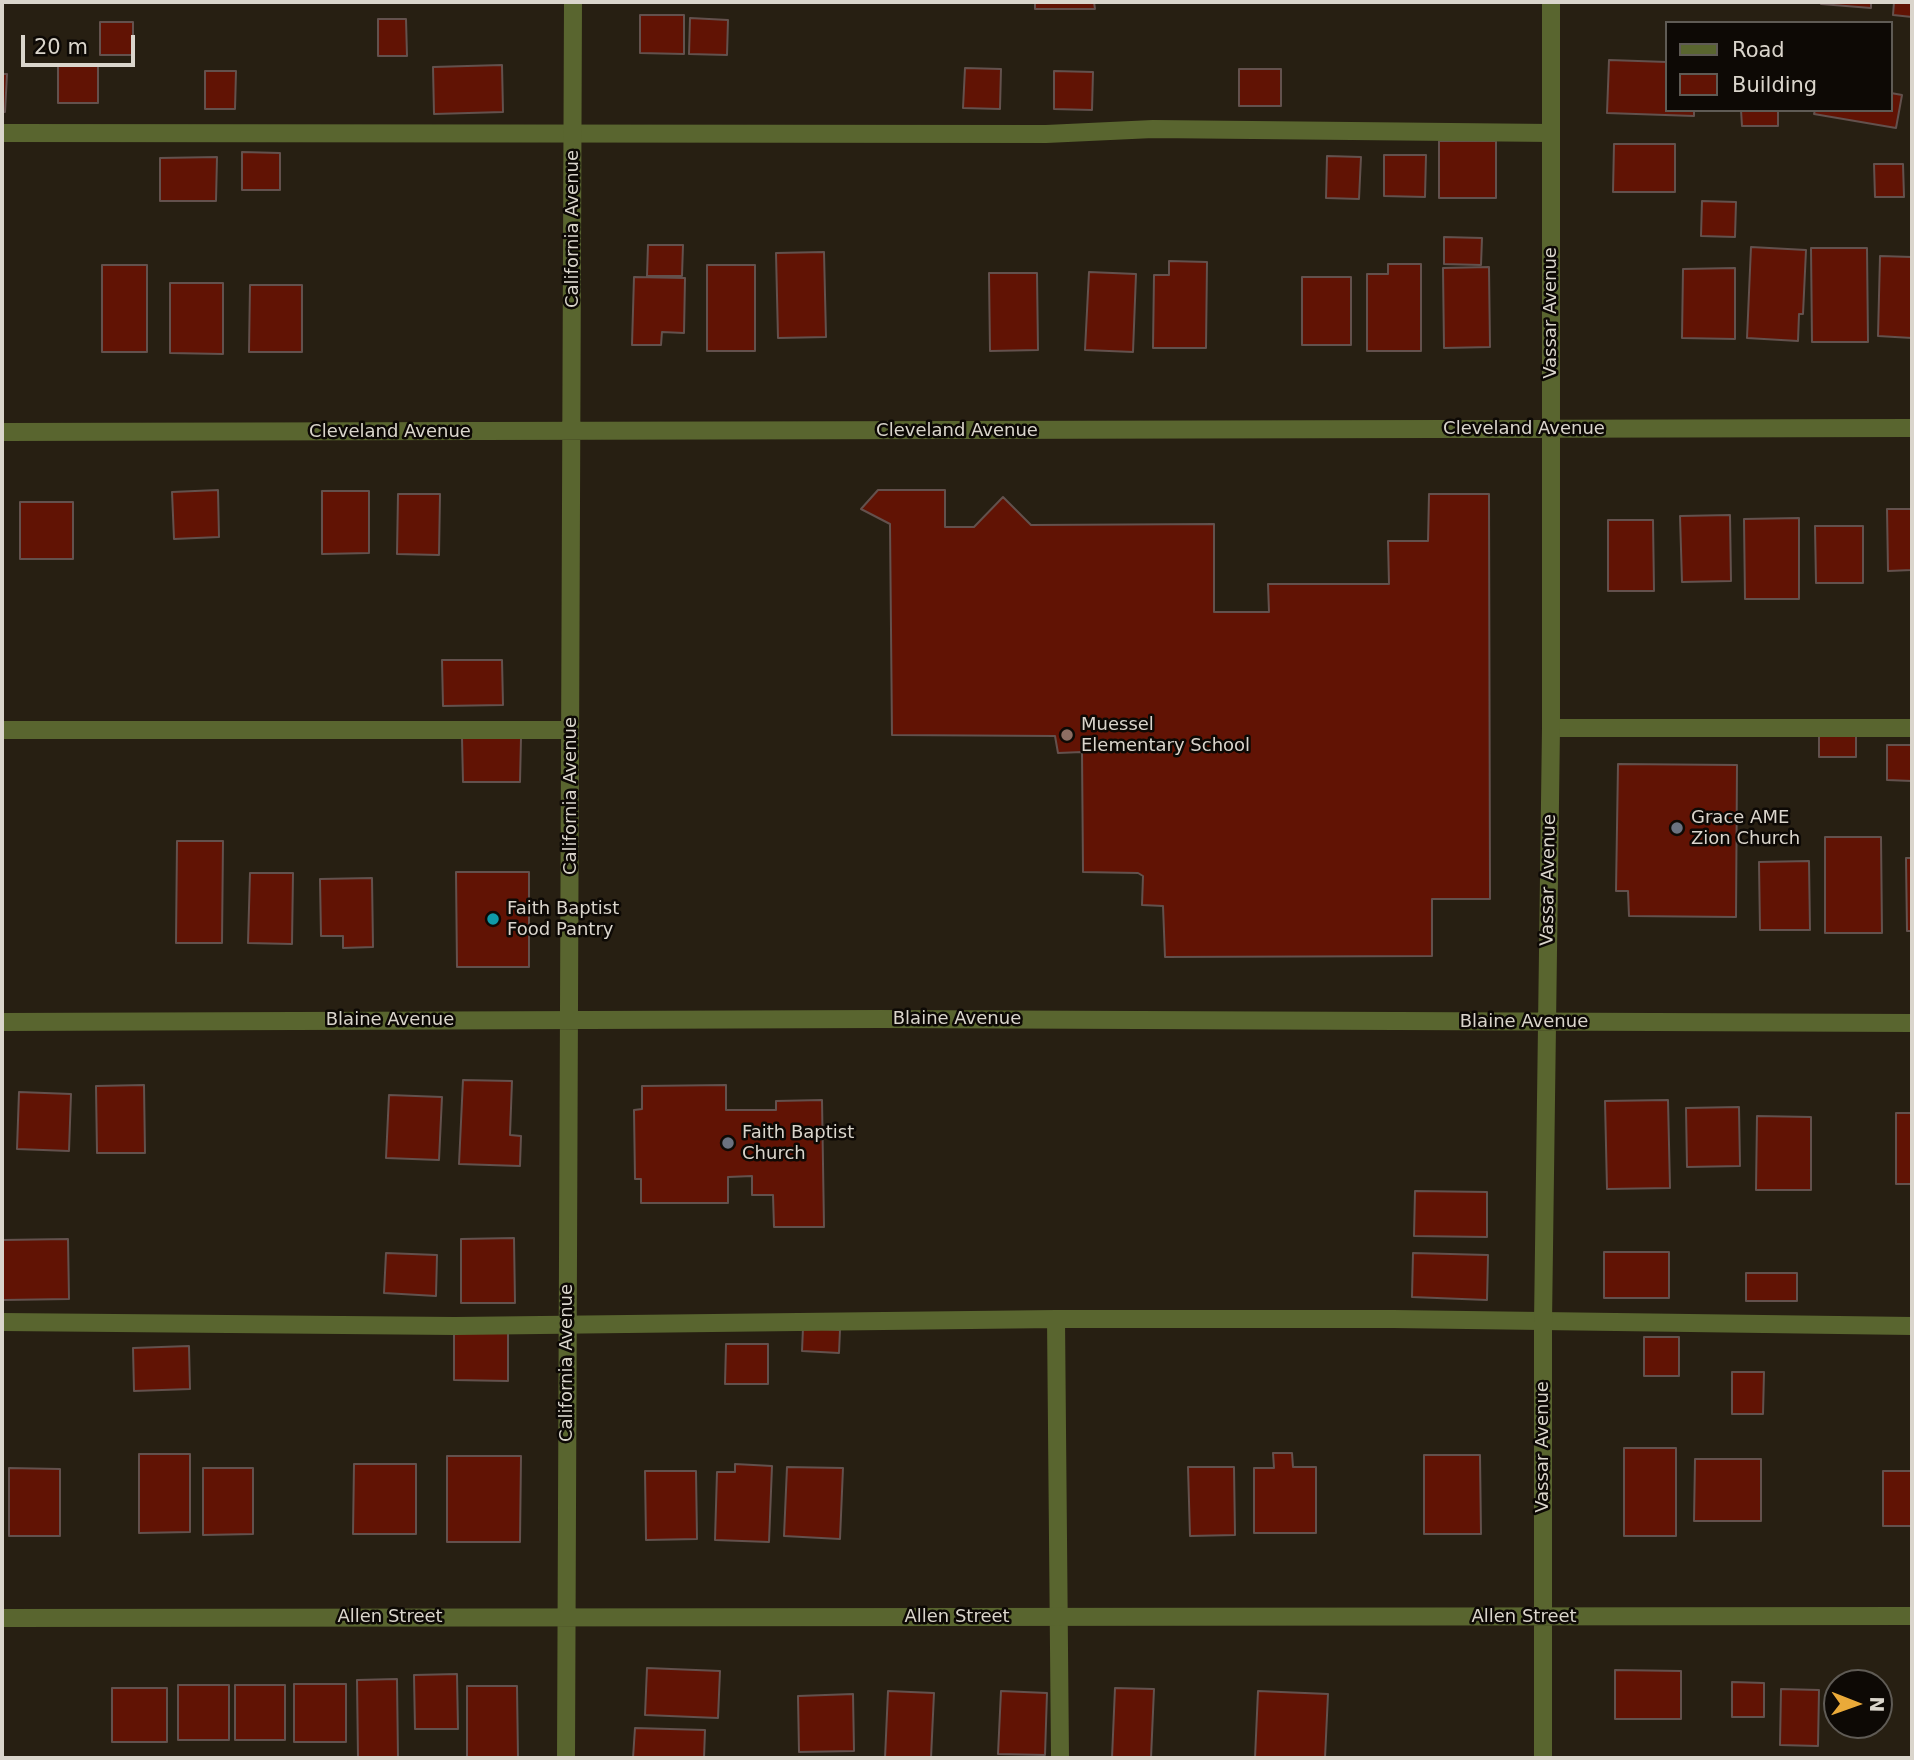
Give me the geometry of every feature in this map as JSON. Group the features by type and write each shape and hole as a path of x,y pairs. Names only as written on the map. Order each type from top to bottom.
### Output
{"street":[{"name":"California Avenue","path":"566,1758 573,2"},
{"name":"Vassar Avenue","path":"1542,1758 1543,1322 1551,728 1551,2"},
{"path":"2,133 1046,134 1153,130 1550,133"},
{"name":"Cleveland Avenue","path":"2,432 1912,428"},
{"path":"1551,728 1912,728"},
{"path":"2,730 570,730"},
{"name":"Blaine Avenue","path":"2,1022 1180,1019 1912,1023"},
{"path":"1056,1319 1060,1758"},
{"path":"2,1322 455,1326 1056,1319 1393,1319 1912,1326"},
{"name":"Allen Street","path":"2,1618 1912,1616"}],"building":[{"path":"441,2 441,3 395,3"},
{"path":"1035,2 1094,2 1095,9 1035,9"},
{"path":"1871,2 1871,8 1821,4"},
{"path":"1894,2 1912,2 1912,17 1893,15"},
{"path":"640,15 684,15 684,54 640,53"},
{"path":"690,18 728,20 727,55 689,54"},
{"path":"378,19 406,19 407,56 378,56"},
{"path":"100,22 133,22 133,55 100,55"},
{"path":"1609,60 1666,62 1666,112 1694,112 1694,116 1607,113"},
{"path":"98,65 98,103 58,103 58,66"},
{"path":"502,65 503,112 434,114 433,67"},
{"path":"965,68 1001,69 1000,109 963,108"},
{"path":"1239,69 1281,69 1281,106 1239,106"},
{"path":"205,71 236,71 235,109 205,109"},
{"path":"1054,71 1093,72 1092,110 1054,109"},
{"path":"2,74 7,74 5,112 2,112"},
{"path":"1893,93 1902,95 1896,128 1814,114 1893,112"},
{"path":"1741,112 1778,112 1778,126 1742,126"},
{"path":"1439,141 1496,141 1496,198 1439,198"},
{"path":"1614,144 1675,144 1675,192 1613,192"},
{"path":"242,152 280,153 280,190 242,190"},
{"path":"1384,155 1426,155 1425,197 1384,196"},
{"path":"1327,156 1361,157 1359,199 1326,198"},
{"path":"217,157 216,201 160,201 160,158"},
{"path":"1874,164 1903,164 1904,197 1875,197"},
{"path":"1702,201 1736,202 1735,237 1701,236"},
{"path":"1444,237 1482,238 1481,265 1444,264"},
{"path":"648,245 683,245 682,276 647,276"},
{"path":"1751,247 1806,250 1803,314 1799,314 1798,341 1747,338"},
{"path":"1811,248 1867,248 1868,342 1812,342"},
{"path":"824,252 826,337 778,338 776,253"},
{"path":"1880,256 1912,257 1912,338 1878,336"},
{"path":"1169,261 1207,262 1206,348 1153,348 1154,275 1169,275"},
{"path":"1388,264 1421,264 1421,351 1367,351 1367,274 1388,274"},
{"path":"102,265 147,265 147,352 102,352"},
{"path":"707,265 755,265 755,351 707,351"},
{"path":"1489,267 1490,347 1444,348 1443,268"},
{"path":"1735,268 1735,339 1682,338 1683,269"},
{"path":"1089,272 1136,274 1133,352 1085,350"},
{"path":"989,273 1037,273 1038,350 990,351"},
{"path":"634,277 685,278 684,333 662,332 661,345 632,345"},
{"path":"1302,277 1351,277 1351,345 1302,345"},
{"path":"170,283 223,283 223,354 170,353"},
{"path":"250,285 302,285 302,352 249,352"},
{"path":"218,490 219,537 174,539 172,492"},
{"name":"Muessel Elementary School","path":"878,490 945,490 945,527 974,527 1003,497 1031,525 1214,524 1214,612 1269,612 1268,584 1389,584 1388,541 1428,541 1429,494 1489,494 1490,899 1432,899 1432,956 1165,957 1163,906 1142,905 1143,876 1138,873 1083,872 1082,752 1058,753 1055,736 892,735 890,524 861,509"},
{"path":"322,491 369,491 369,553 322,554"},
{"path":"398,494 440,494 439,555 397,554"},
{"path":"20,502 73,502 73,559 20,559"},
{"path":"1887,509 1912,509 1912,570 1888,571"},
{"path":"1730,515 1731,581 1682,582 1680,516"},
{"path":"1799,518 1799,599 1745,599 1744,519"},
{"path":"1608,520 1653,520 1654,591 1608,591"},
{"path":"1815,526 1863,526 1863,583 1816,583"},
{"path":"442,660 502,660 503,705 443,706"},
{"path":"1819,735 1856,736 1856,757 1819,757"},
{"path":"462,738 521,738 520,782 463,782"},
{"path":"1887,745 1912,745 1912,781 1887,780"},
{"name":"Grace AME Zion Church","path":"1618,764 1737,765 1736,917 1629,916 1628,891 1616,891"},
{"path":"1825,837 1881,837 1882,933 1825,933"},
{"path":"177,841 223,841 222,943 176,943"},
{"path":"1906,858 1912,858 1912,931 1907,931"},
{"path":"1809,861 1810,930 1760,930 1759,862"},
{"name":"Faith Baptist Food Pantry","path":"456,872 529,872 529,967 457,967"},
{"path":"250,873 293,873 292,944 248,943"},
{"path":"372,878 373,947 343,948 343,936 321,936 320,879"},
{"path":"463,1080 512,1081 510,1135 521,1136 520,1166 459,1164"},
{"path":"144,1085 145,1153 97,1153 96,1086"},
{"name":"Faith Baptist Church","path":"726,1085 726,1110 776,1110 776,1101 822,1100 824,1227 774,1227 773,1195 752,1195 752,1176 728,1177 728,1203 641,1203 641,1179 635,1179 634,1110 642,1109 642,1086"},
{"path":"19,1092 71,1094 69,1151 17,1149"},
{"path":"389,1095 442,1097 439,1160 386,1158"},
{"path":"1668,1100 1670,1188 1607,1189 1605,1101"},
{"path":"1739,1107 1740,1166 1687,1167 1686,1108"},
{"path":"1896,1113 1912,1113 1912,1184 1896,1184"},
{"path":"1757,1116 1811,1117 1811,1190 1756,1190"},
{"path":"1415,1191 1487,1192 1487,1237 1414,1236"},
{"path":"514,1238 515,1303 461,1303 461,1239"},
{"path":"68,1239 69,1299 3,1300 2,1240"},
{"path":"1604,1252 1669,1252 1669,1298 1604,1298"},
{"path":"386,1253 437,1255 436,1296 384,1293"},
{"path":"1413,1253 1488,1255 1487,1300 1412,1297"},
{"path":"1746,1273 1797,1273 1797,1301 1746,1301"},
{"path":"803,1328 840,1330 839,1353 802,1351"},
{"path":"454,1332 508,1332 508,1381 454,1380"},
{"path":"1644,1337 1679,1337 1679,1376 1644,1376"},
{"path":"726,1344 768,1344 768,1384 725,1384"},
{"path":"189,1346 190,1389 134,1391 133,1348"},
{"path":"1732,1372 1764,1372 1763,1414 1732,1414"},
{"path":"1624,1448 1676,1448 1676,1536 1624,1536"},
{"path":"1273,1453 1292,1453 1293,1467 1316,1467 1316,1533 1254,1533 1254,1468 1274,1468"},
{"path":"139,1454 190,1454 190,1532 139,1533"},
{"path":"1424,1455 1480,1455 1481,1534 1424,1534"},
{"path":"447,1456 521,1456 520,1542 447,1542"},
{"path":"1695,1459 1761,1459 1761,1521 1694,1521"},
{"path":"354,1464 416,1464 416,1534 353,1534"},
{"path":"735,1464 772,1466 769,1542 715,1540 717,1472 735,1472"},
{"path":"787,1467 843,1468 840,1539 784,1536"},
{"path":"1188,1467 1234,1467 1235,1535 1190,1536"},
{"path":"9,1468 60,1469 60,1536 9,1536"},
{"path":"203,1468 253,1468 253,1534 203,1535"},
{"path":"645,1471 696,1471 697,1539 646,1540"},
{"path":"1883,1471 1912,1471 1912,1526 1883,1526"},
{"path":"647,1668 720,1671 718,1718 645,1715"},
{"path":"1615,1670 1681,1671 1681,1719 1615,1719"},
{"path":"457,1674 458,1729 415,1729 414,1675"},
{"path":"397,1679 398,1758 358,1758 357,1680"},
{"path":"1732,1682 1764,1683 1764,1717 1732,1717"},
{"path":"294,1684 346,1684 346,1742 294,1742"},
{"path":"178,1685 229,1685 229,1740 178,1740"},
{"path":"235,1685 285,1685 285,1740 235,1740"},
{"path":"467,1686 517,1686 518,1758 467,1758"},
{"path":"112,1688 167,1688 167,1742 112,1742"},
{"path":"1115,1688 1154,1689 1151,1758 1112,1758"},
{"path":"1781,1689 1819,1690 1818,1746 1780,1745"},
{"path":"888,1691 934,1693 931,1758 885,1758"},
{"path":"1001,1691 1047,1693 1045,1755 998,1754"},
{"path":"1258,1691 1328,1694 1325,1758 1255,1758"},
{"path":"853,1694 854,1751 799,1752 798,1696"},
{"path":"635,1728 705,1730 704,1758 633,1758"}],"place":[{"name":"Muessel Elementary School","path":"1067,735"},
{"name":"Grace AME Zion Church","path":"1677,828"},
{"name":"Faith Baptist Food Pantry","path":"493,919"},
{"name":"Faith Baptist Church","path":"728,1143"}]}
